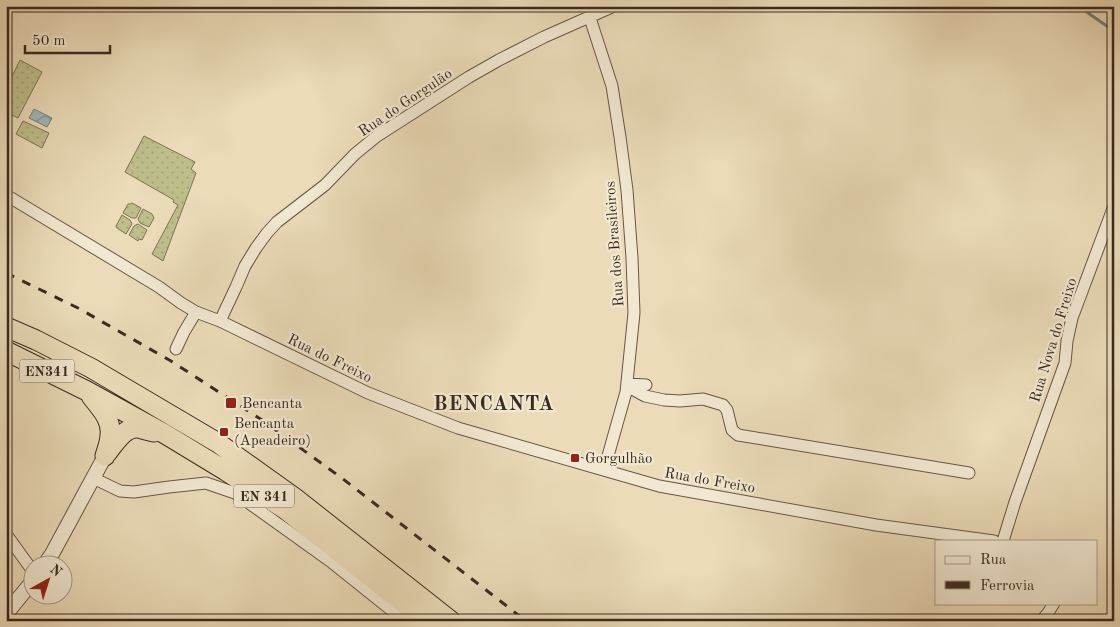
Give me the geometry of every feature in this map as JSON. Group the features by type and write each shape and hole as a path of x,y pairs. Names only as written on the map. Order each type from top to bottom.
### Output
{"highway":[{"name":"EN 341","path":"6,327 91,368 218,444 295,498 451,621"},
{"name":"EN341","path":"6,351 87,391"},
{"name":"EN 341","path":"87,391 165,434 286,510 426,621"},
{"path":"87,391 104,412 109,423 110,436 105,456"},
{"path":"105,456 122,434 129,430 137,428 165,434"}],"street":[{"name":"Rua do Gorgulão","path":"220,320 245,266 267,233 277,222 325,185 355,154 377,136 469,77 544,37 614,6"},
{"name":"Rua dos Brasileiros","path":"590,18 612,86 620,137 627,190 634,314 626,392 604,470"},
{"name":"Rua do Freixo","path":"6,195 159,287 196,312 220,320 368,393 458,428 659,486 876,525 987,540"},
{"name":"Rua Nova do Freixo","path":"1003,540 1064,362 1072,318 1114,206"},
{"path":"176,349 196,312"},
{"path":"627,384 646,385"},
{"path":"627,384 645,396 680,401 703,398 723,405 727,410 732,430 738,435 969,473"},
{"path":"52,554 105,456"},
{"path":"93,478 120,490 134,492 206,483 235,493 330,561 405,621"},
{"path":"6,534 22,556"},
{"path":"6,614 22,594"},
{"path":"1041,621 1053,604"}],"green space":[{"path":"20,60 42,72 18,118 6,112 6,89"},
{"path":"23,121 49,133 42,148 16,134"},
{"path":"144,136 195,162 191,169 196,173 163,261 152,254 178,205 173,202 174,200 125,172"},
{"path":"132,203 141,208 136,218 123,213 128,204"},
{"path":"143,209 152,214 154,218 149,227 140,223 138,219"},
{"path":"122,215 130,220 132,224 126,234 116,226"},
{"path":"138,224 147,230 142,240 139,239 138,241 129,235 134,226"}],"water":[{"path":"34,109 52,118 47,127 29,118"}],"waterway":[{"path":"1078,6 1114,31"}],"railway":[{"path":"6,273 78,308 171,361 262,420 343,479 526,621"}],"place":[{"name":"Bencanta","path":"231,403"},
{"name":"Bencanta (Apeadeiro)","path":"224,432"},
{"name":"Gorgulhão","path":"575,458"}],"district":[{"name":"BENCANTA","path":"494,403"}]}
